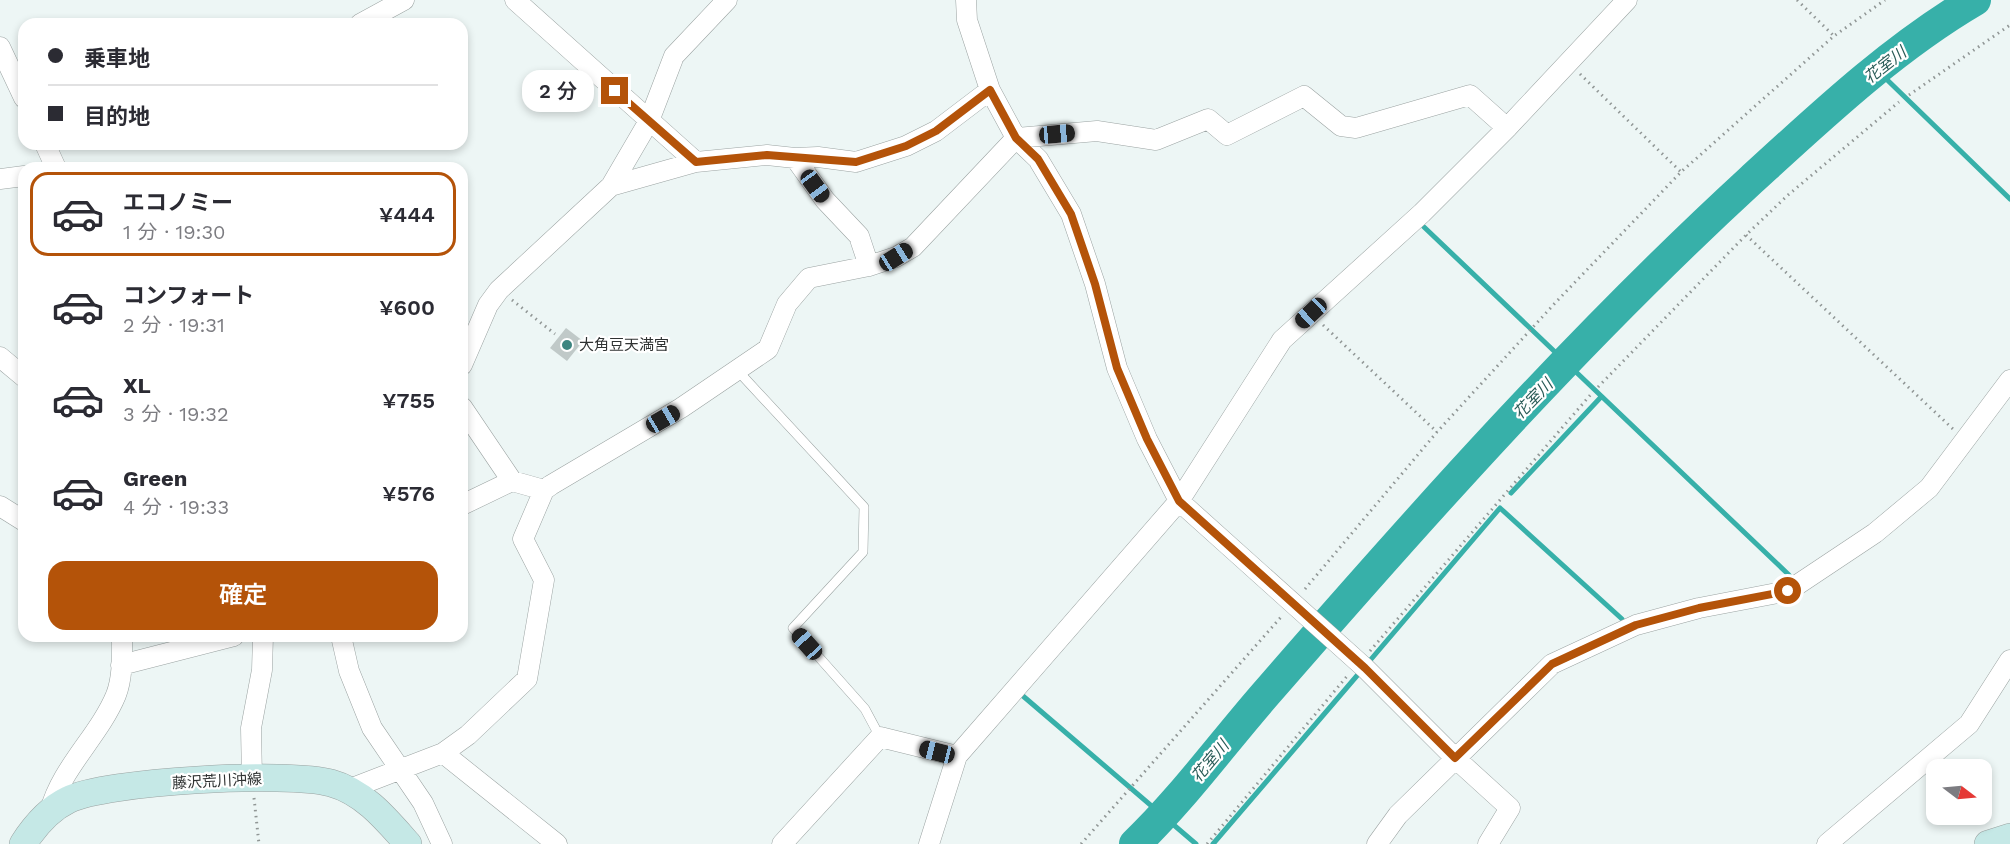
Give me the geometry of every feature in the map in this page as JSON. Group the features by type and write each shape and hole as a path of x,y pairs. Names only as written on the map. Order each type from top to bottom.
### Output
{"main road":[{"name":"藤沢荒川沖線","path":"22,844 50,811 68,800 103,789 252,778 308,779 331,783 348,790 362,796 408,844"},
{"path":"1988,844 2010,837"}],"street":[{"path":"371,18 404,0"},
{"path":"515,0 696,162"},
{"path":"468,350 488,305 499,290 611,186 649,121 674,56 727,0"},
{"path":"966,0 967,20 990,90 1016,138 1038,159 1071,214 1095,284 1117,368 1147,439 1179,501 1365,668 1455,758 1510,808 1488,844"},
{"path":"929,844 957,756 1179,501 1282,340 1422,213 1507,128 1627,0"},
{"path":"0,47 18,85"},
{"path":"611,186 696,162 767,155 856,162 906,146 936,131 990,90"},
{"path":"348,790 443,753 468,735 527,679 544,580 523,539 544,490 738,371 768,349 787,304 809,278 869,266 896,257 913,247 1016,138 1098,131 1156,140 1208,119 1227,135 1304,96 1341,126 1356,128 1470,95 1507,128"},
{"path":"795,158 825,200 859,236 869,266"},
{"path":"0,179 18,177"},
{"path":"0,357 18,372"},
{"path":"1377,844 1398,815 1552,664 1636,625 1699,608 1788,591 1875,533 1929,488 2010,380"},
{"path":"468,416 512,481 544,490"},
{"path":"468,502 512,481"},
{"path":"0,506 18,517"},
{"path":"50,811 54,795 104,720 117,693 122,666 122,642"},
{"path":"122,666 212,642"},
{"path":"252,778 251,728 262,670 263,642"},
{"path":"342,642 349,671 372,728 423,803 442,844"},
{"path":"1827,844 1969,724 2010,660"},
{"path":"782,844 880,737 957,756"},
{"path":"443,753 557,844"}],"lane":[{"path":"738,371 864,507 863,552 793,628 866,709 880,737"}],"path":[{"path":"1797,0 1834,36"},
{"path":"1081,844 1293,603 1437,432 1536,323 1681,172 1834,36 1885,0"},
{"path":"1909,94 2008,26 2010,32"},
{"path":"1568,63 1681,172"},
{"path":"1598,387 1788,195 1899,102"},
{"path":"1746,235 1964,440"},
{"path":"499,290 555,334"},
{"path":"1311,313 1437,432"},
{"path":"1207,844 1351,672 1365,668 1371,649 1592,393"},
{"path":"252,778 259,844"}],"building":[{"name":"大角豆天満宮","path":"566,328 583,341 567,361 550,348"}],"waterway":[{"name":"花室川","path":"1135,844 1187,788 1385,558 1563,364 1687,240 1858,84 1915,39 1975,0"},
{"path":"1877,70 2010,199"},
{"path":"1424,227 1789,575"},
{"path":"1511,493 1601,397"},
{"path":"1367,664 1500,508 1622,619"},
{"path":"1213,844 1361,671"},
{"path":"1023,696 1196,844"}],"place":[{"name":"大角豆天満宮","path":"567,345"}],"route":[{"path":"615,91 696,162 767,155 856,162 906,146 936,131 990,90 1016,138 1038,159 1071,214 1095,284 1117,368 1147,439 1179,501 1365,668 1455,758 1552,664 1636,625 1699,608 1788,591"}]}
